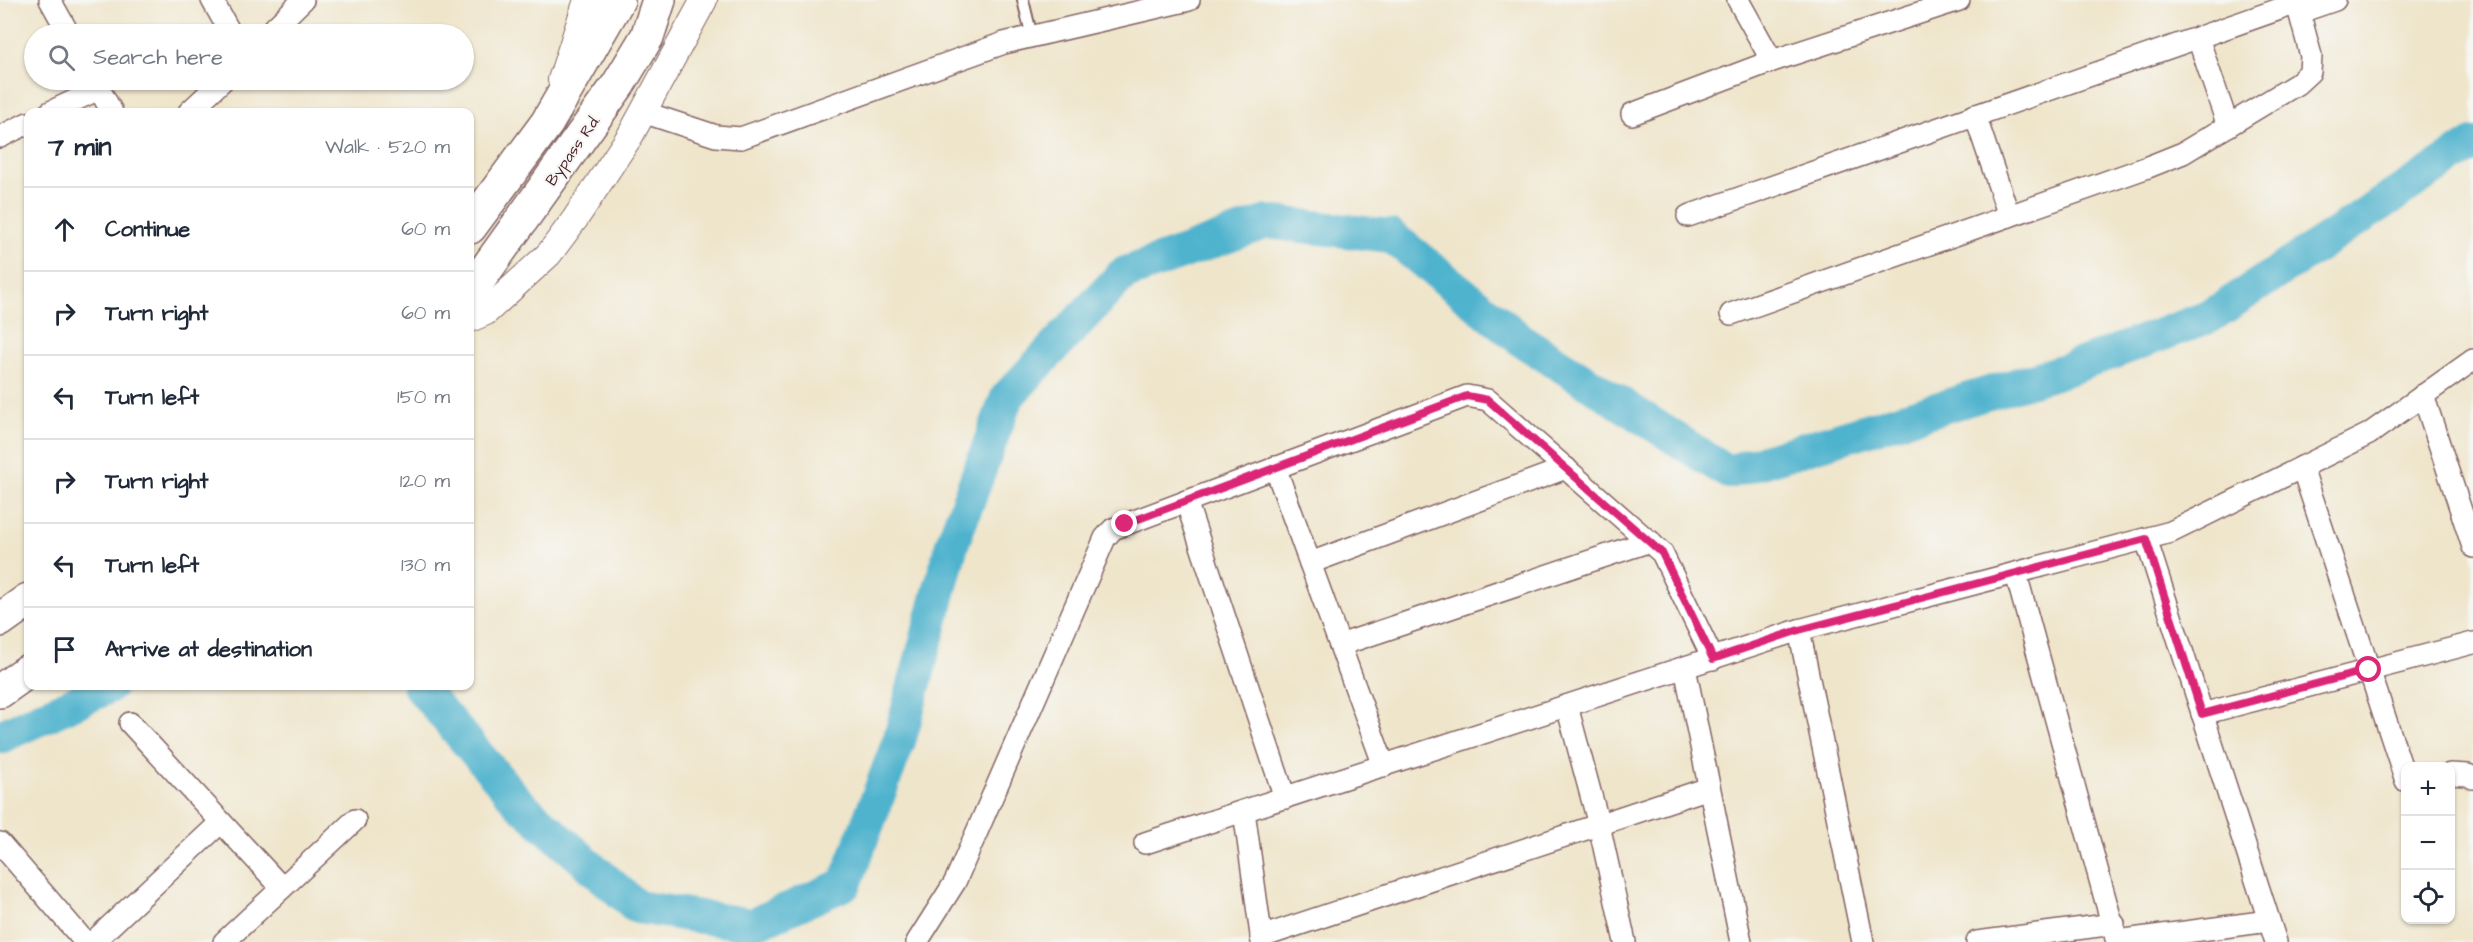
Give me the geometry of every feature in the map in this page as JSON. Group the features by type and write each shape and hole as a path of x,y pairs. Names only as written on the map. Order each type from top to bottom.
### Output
{"highway":[{"path":"474,222 547,123 618,0"},
{"name":"Bypass Rd.","path":"474,286 618,85 647,37 659,0"},
{"path":"0,620 24,603"},
{"path":"0,691 24,674"}],"street":[{"path":"50,0 63,24"},
{"path":"212,0 225,24"},
{"path":"278,24 303,0"},
{"path":"547,123 587,0"},
{"path":"474,318 486,312 549,254 600,183 643,112 704,0"},
{"path":"643,112 716,136 741,138 1004,43 1189,0"},
{"path":"1738,0 1772,61"},
{"path":"1632,114 1772,61 1959,0"},
{"path":"1688,216 2198,38 2298,5 2336,0"},
{"path":"1731,314 2183,153 2297,84 2310,72 2311,56 2298,5"},
{"path":"2198,38 2228,126"},
{"path":"57,108 86,90"},
{"path":"99,90 110,108"},
{"path":"193,108 212,90"},
{"path":"1976,115 2009,216"},
{"path":"0,137 24,125"},
{"path":"1145,843 1799,630 2171,532 2369,434 2473,360"},
{"path":"917,942 955,882 1105,538 1113,529 1467,396 1488,400 1650,540 1662,553 1671,569 1713,659"},
{"path":"2423,396 2473,544"},
{"path":"1275,467 1384,766"},
{"path":"2302,467 2401,766"},
{"path":"1310,563 1566,468"},
{"path":"1186,501 1285,798"},
{"path":"2146,539 2276,942"},
{"path":"1340,645 1650,540"},
{"path":"2016,574 2116,936"},
{"path":"1799,630 1863,942"},
{"path":"2202,714 2473,643"},
{"path":"1685,668 1740,942"},
{"path":"1567,706 1599,825 1625,942"},
{"path":"130,723 282,888"},
{"path":"2455,774 2468,775 2473,778"},
{"path":"1244,811 1261,940 1709,788"},
{"path":"224,942 355,820"},
{"path":"93,942 221,822"},
{"path":"0,843 85,942"},
{"path":"1977,942 2116,936 2269,921"}],"lane":[{"path":"1023,0 1032,37"}],"waterway":[{"path":"422,690 519,803 637,907 752,925 845,884 900,738 952,544 1007,397 1123,274 1267,222 1391,236 1524,342 1728,472 2065,370 2209,317 2473,144"},
{"path":"0,737 101,690"}],"route":[{"path":"1125,524 1467,396 1479,397 1488,400 1650,540 1662,553 1713,659 1799,630 2146,539 2202,714 2369,670"}]}
